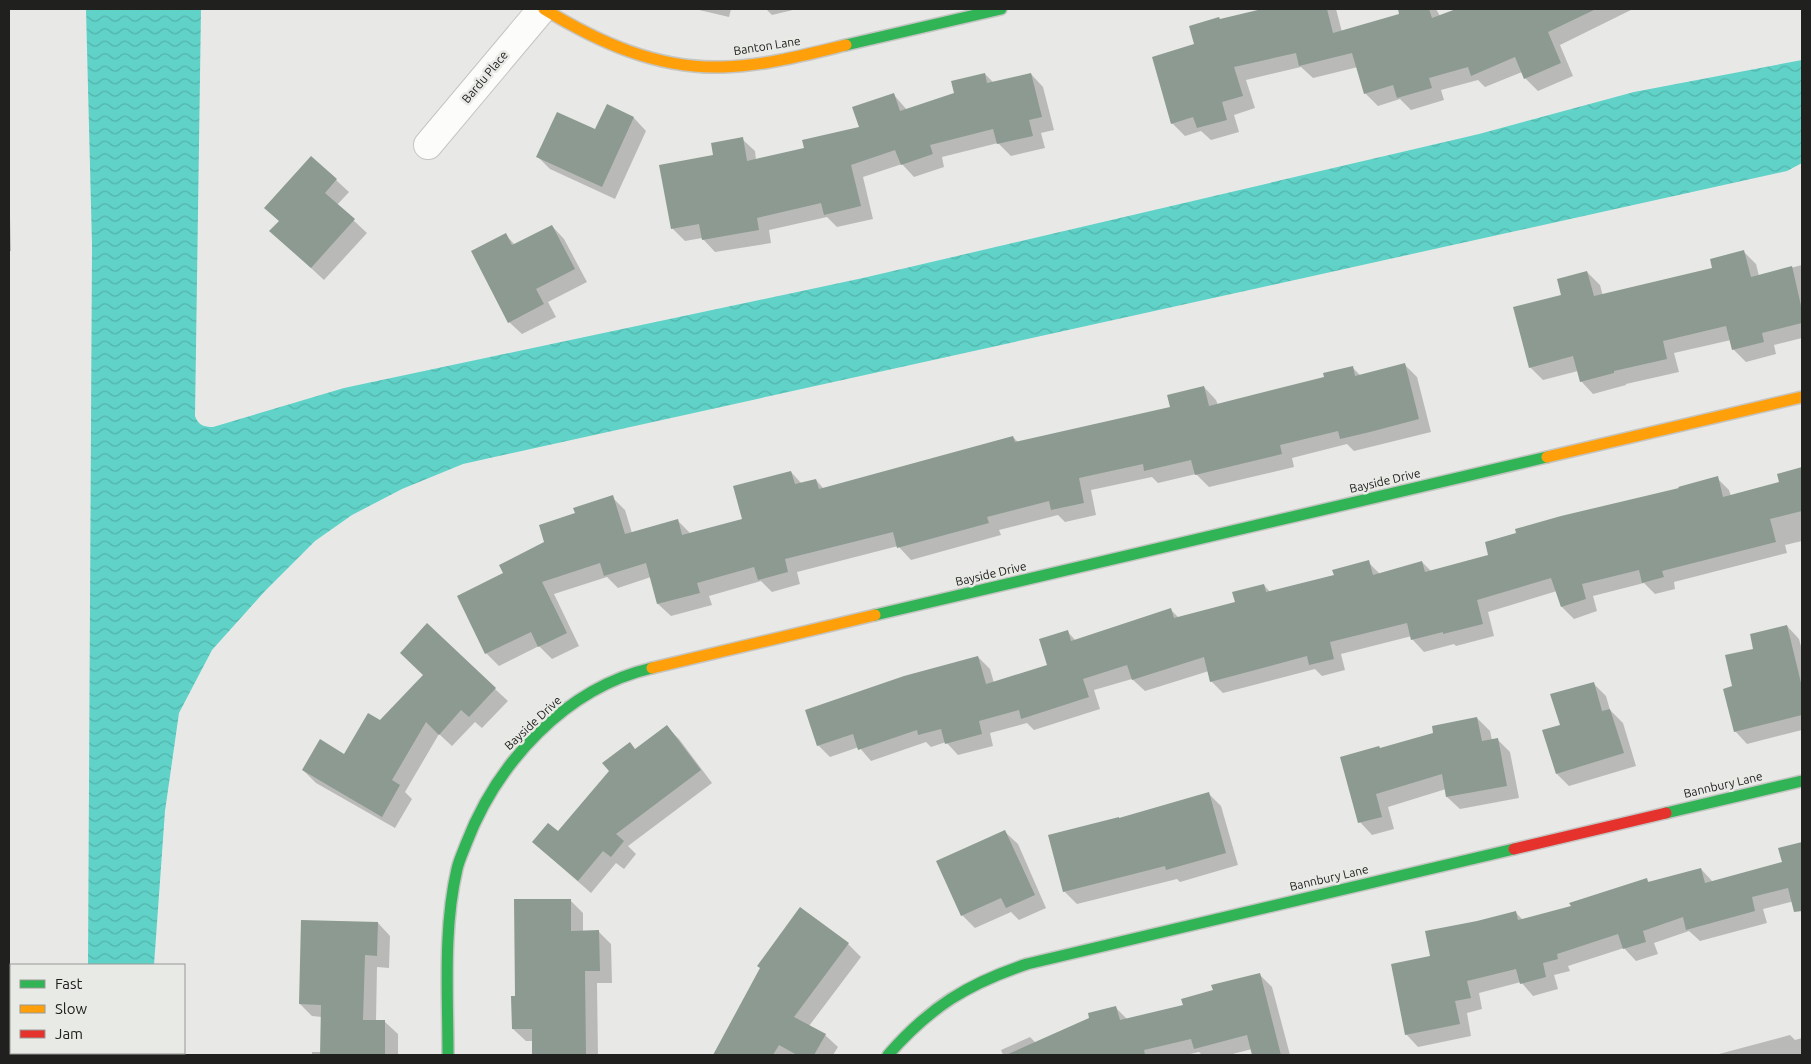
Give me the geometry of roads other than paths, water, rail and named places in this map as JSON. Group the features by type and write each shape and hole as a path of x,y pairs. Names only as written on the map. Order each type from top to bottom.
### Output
{"street":[{"name":"Banton Lane","path":"543,9 580,31 613,47 672,63 706,67 788,59 1002,9"},
{"name":"Bardu Place","path":"428,145 543,9"},
{"name":"Bayside Drive","path":"448,1055 450,929 456,872 468,835 490,792 507,767 527,744 554,719 579,700 611,684 643,670 1802,397"},
{"name":"Bannbury Lane","path":"888,1055 914,1028 957,994 980,982 1027,964 1802,780"}],"water":[{"path":"86,9 201,9 195,416 204,426 210,427 344,388 863,278 1479,134 1634,92 1802,60 1802,163 1787,171 463,464 402,489 352,515 315,541 265,591 212,650 179,713 165,811 154,964 88,964 92,245"},
{"path":"89,1054 156,1054 156,1055"}]}
